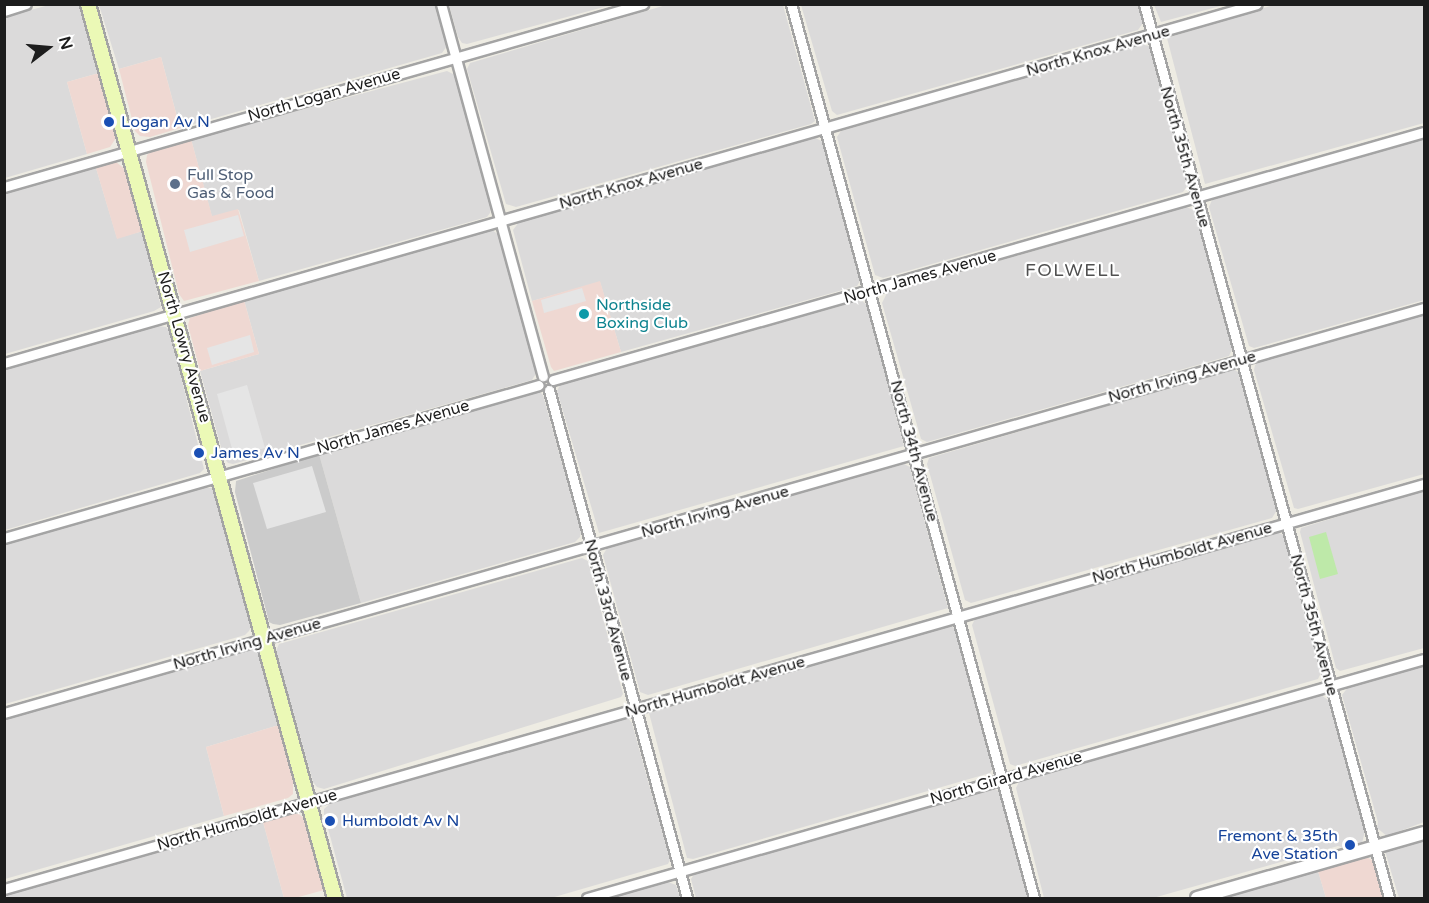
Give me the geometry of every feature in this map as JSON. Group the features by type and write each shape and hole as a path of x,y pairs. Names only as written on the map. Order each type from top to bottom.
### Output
{"main road":[{"name":"North Lowry Avenue","path":"88,4 335,898"}],"street":[{"path":"4,11 26,4"},
{"path":"441,4 541,380 544,390 553,387 553,380 550,377 541,380"},
{"name":"North Logan Avenue","path":"4,187 643,4"},
{"name":"North 34th Avenue","path":"790,4 1035,898"},
{"name":"North 35th Avenue","path":"1144,4 1389,898"},
{"name":"North Knox Avenue","path":"4,363 1257,4"},
{"name":"North James Avenue","path":"553,380 869,292 1425,132"},
{"name":"North Irving Avenue","path":"4,713 1425,308"},
{"name":"North James Avenue","path":"4,538 541,380"},
{"name":"North 33rd Avenue","path":"549,390 687,898"},
{"name":"North Humboldt Avenue","path":"4,889 1425,484"},
{"name":"North Girard Avenue","path":"587,898 1425,659"},
{"path":"1197,898 1425,833"}],"shaded area":[{"path":"449,4 611,5 467,44 462,43 458,37"},
{"path":"1154,4 1224,5 1161,22"},
{"path":"1277,4 1424,5 1424,123 1205,184 1167,38"},
{"path":"49,5 81,5 99,73 67,82 87,154 5,178 5,17"},
{"path":"99,5 435,5 447,46 442,53 180,128 161,57 119,69"},
{"path":"666,5 783,5 815,121 516,207 506,204 467,69 470,63"},
{"path":"801,5 1138,5 1143,23 1138,30 837,115 832,111"},
{"path":"1141,44 1149,46 1188,185 1183,192 883,278 875,275 837,137 841,131"},
{"path":"161,57 180,128 150,137 140,136 135,131 119,69"},
{"path":"447,71 455,75 491,208 487,217 259,281 239,210 212,217 191,139"},
{"path":"99,73 116,138 110,147 87,154 67,82"},
{"path":"814,137 823,142 860,281 857,286 621,352 600,282 532,301 513,230 519,222"},
{"path":"191,139 212,216 238,209 259,281 184,301 179,294 146,162 147,155 153,150"},
{"path":"1424,139 1424,300 1254,348 1249,346 1209,207 1212,200"},
{"path":"116,162 125,169 143,231 117,239 96,168"},
{"path":"96,168 117,238 143,231 161,307 154,311 5,354 5,194"},
{"path":"1186,207 1194,210 1233,347 1229,356 927,442 921,439 882,303 887,293"},
{"path":"238,215 244,236 190,252 184,230"},
{"path":"492,230 499,235 537,372 532,380 233,464 228,463 224,458 200,371 259,354 244,300"},
{"path":"600,281 621,352 554,371 532,301"},
{"path":"582,288 586,301 544,313 541,300"},
{"path":"244,300 259,354 200,371 188,325 190,318"},
{"path":"861,300 867,305 904,446 599,533 557,391 560,385"},
{"path":"1424,315 1424,474 1298,509 1294,508 1254,370 1255,365 1262,360"},
{"path":"158,326 166,327 170,332 204,469 200,473 5,530 5,370"},
{"path":"250,335 254,352 212,365 207,348"},
{"path":"1233,369 1238,372 1277,510 1272,518 971,603 965,600 927,464 929,458"},
{"path":"247,385 265,448 234,456 217,394"},
{"path":"540,392 543,395 581,531 580,537 575,542 361,603 319,454"},
{"path":"319,454 361,603 280,625 273,624 269,622 235,492 236,481"},
{"path":"904,464 910,467 948,608 648,695 640,692 603,555 607,548"},
{"path":"312,466 326,512 267,529 253,483"},
{"path":"202,488 212,488 215,494 252,625 249,631 245,635 5,704 5,545"},
{"path":"1424,490 1424,648 1340,671 1336,668 1300,532 1301,528"},
{"path":"1276,532 1284,535 1321,673 1318,679 1015,766 1010,764 972,625 976,617"},
{"path":"582,558 588,561 623,694 621,697 324,789 317,787 313,782 276,651 279,644"},
{"path":"951,626 957,630 994,767 990,773 693,859 687,858 649,713"},
{"path":"249,649 257,651 261,657 279,725 206,747 224,816 5,879 5,720"},
{"path":"1424,664 1424,822 1387,836 1377,828 1378,822 1342,695 1349,686"},
{"path":"1321,695 1328,700 1365,831 1362,843 1345,848 1338,846 1153,898 1044,898 1016,788 1021,778"},
{"path":"628,718 632,723 670,860 668,864 551,898 347,898 324,814 324,809 331,803"},
{"path":"279,725 293,781 293,794 288,798 224,816 206,747"},
{"path":"991,788 999,791 1028,898 696,898 691,879 695,873"},
{"path":"299,814 307,821 324,890 295,898 284,898 263,822"},
{"path":"263,822 284,898 5,898 5,895"},
{"path":"1424,838 1424,898 1399,898 1385,851 1388,848"},
{"path":"1360,857 1374,861 1384,898 1326,898 1318,871"},
{"path":"1318,871 1326,898 1225,898"},
{"path":"668,882 676,885 680,898 609,898"}],"green space":[{"path":"1326,532 1338,574 1320,579 1309,537"}],"place":[{"name":"Logan Av N","path":"109,122"},
{"name":"Full Stop Gas & Food","path":"175,184"},
{"name":"Northside Boxing Club","path":"584,314"},
{"name":"James Av N","path":"199,453"},
{"name":"Humboldt Av N","path":"330,821"},
{"name":"Fremont & 35th Ave Station","path":"1350,845"}],"district":[{"name":"FOLWELL","path":"1073,270"}]}
